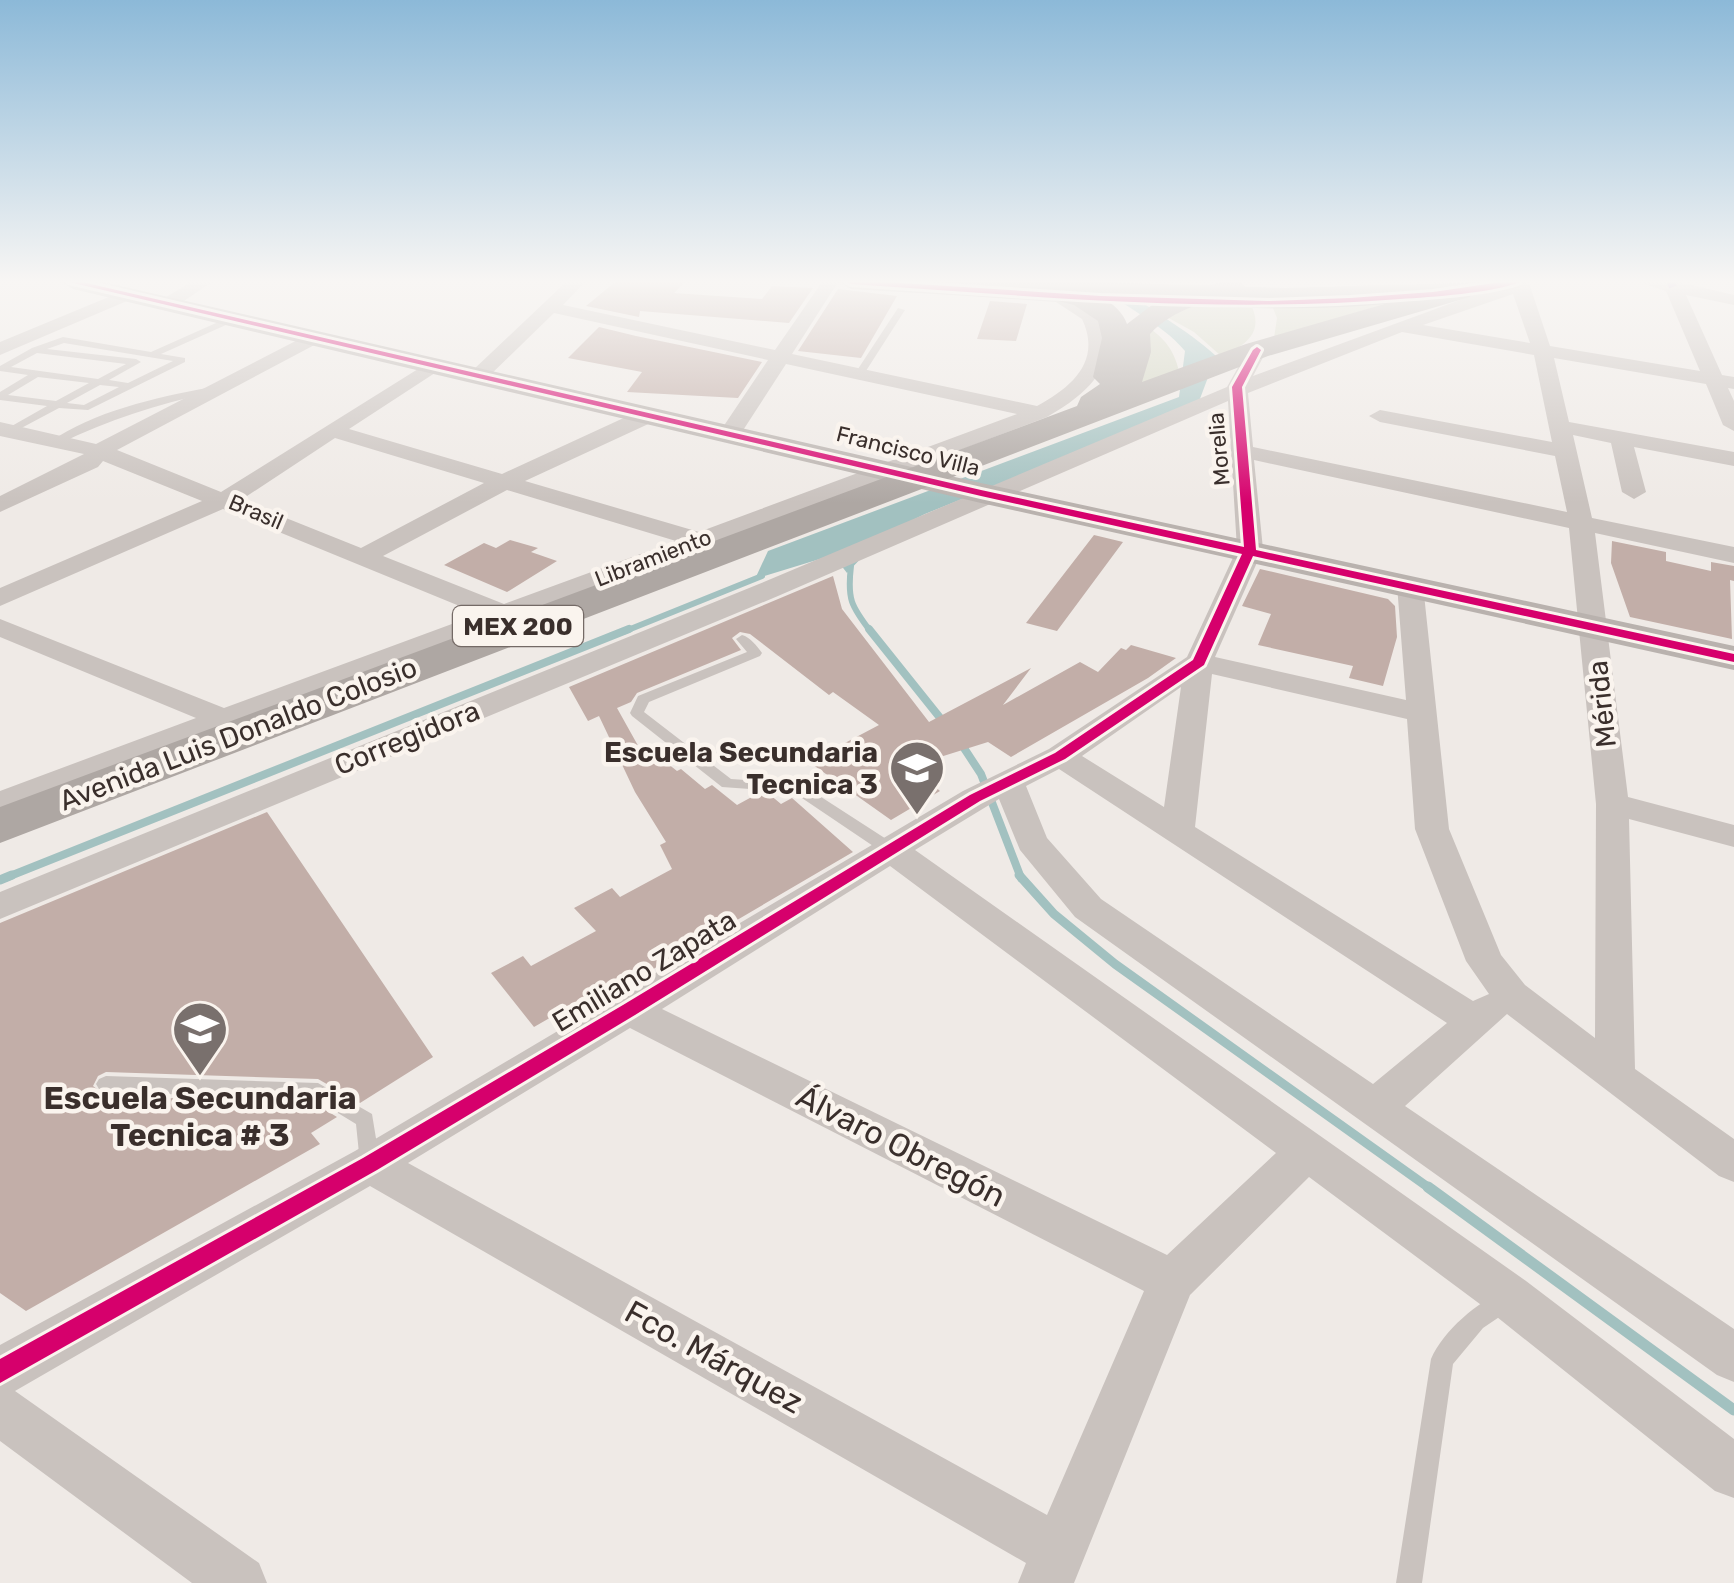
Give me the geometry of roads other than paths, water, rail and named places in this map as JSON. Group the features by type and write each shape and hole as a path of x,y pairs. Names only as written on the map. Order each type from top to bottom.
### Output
{"main road":[{"path":"1080,410 1108,376 1112,356"},
{"name":"Avenida Luis Donaldo Colosio","path":"0,826 238,725 590,591 916,476 1039,422 1080,410 1121,388 1144,356"},
{"name":"Avenida Luis Donaldo Colosio","path":"1039,422 1173,383 1231,375 1251,356"}],"street":[{"path":"0,505 90,462 99,451 277,356"},
{"name":"Francisco Villa","path":"393,356 987,493 1734,658"},
{"path":"479,375 499,356"},
{"path":"730,433 781,356 861,372 1039,422 1089,378 1096,356"},
{"name":"Corregidora","path":"0,906 880,543 1231,375 1284,356"},
{"name":"Mérida","path":"1544,356 1581,521 1612,804 1615,1078"},
{"path":"1561,356 1734,384"},
{"path":"1702,356 1734,424"},
{"path":"0,598 226,499 434,365"},
{"name":"Morelia","path":"1231,375 1250,550"},
{"path":"362,556 506,481 649,415"},
{"path":"1380,416 1563,451"},
{"path":"1557,426 1734,459"},
{"name":"Brasil","path":"4,430 99,451 506,615"},
{"path":"332,430 700,540"},
{"path":"1621,438 1634,492"},
{"path":"1242,450 1734,555"},
{"name":"Libramiento","path":"0,803 238,725 506,615 590,591 700,540 916,476"},
{"path":"1178,830 1198,662 1250,550"},
{"path":"1410,585 1432,828 1485,961 1511,995 1615,1078 1734,1162"},
{"path":"0,628 238,725"},
{"path":"1198,662 1422,713"},
{"name":"Emiliano Zapata","path":"0,1372 370,1164 992,789 1060,756 1198,662"},
{"path":"1060,756 1473,1020"},
{"path":"992,789 1088,908 1734,1358"},
{"path":"1612,804 1734,836"},
{"path":"891,850 1509,1298 1734,1472"},
{"path":"1373,1108 1473,1020 1511,995"},
{"name":"Álvaro Obregón","path":"630,1010 1172,1281"},
{"path":"1052,1567 1172,1281 1308,1150"},
{"name":"Fco. Márquez","path":"370,1164 1052,1567"},
{"path":"0,1410 239,1583"}],"lane":[{"path":"25,356 2,370 130,386"},
{"path":"89,356 136,362"},
{"path":"4,430 148,356"},
{"path":"0,397 85,408 182,360 165,356"},
{"path":"861,372 871,356"},
{"path":"62,376 99,357"},
{"path":"0,397 38,373"},
{"path":"55,442 117,411 150,400 207,391"},
{"path":"742,639 755,653 642,700 637,713 727,784 796,787 891,850"},
{"path":"106,1084 318,1091 365,1120 370,1164"},
{"path":"1409,1583 1442,1359 1475,1320 1509,1298"}],"water":[{"path":"1184,356 1216,356 1198,404 925,514 883,535 847,573 833,555 755,579 768,551 1179,397"}],"waterway":[{"path":"851,566 852,602 871,632"},
{"path":"623,632 762,576"},
{"path":"5,878 629,629"},
{"path":"869,629 945,724"},
{"path":"960,742 981,774 1020,877"},
{"path":"0,880 12,875"},
{"path":"1020,877 1054,914 1115,964 1432,1190"},
{"path":"1428,1187 1734,1410"}],"place":[{"name":"Escuela Secundaria Tecnica 3","path":"917,817"},
{"name":"Escuela Secundaria Tecnica # 3","path":"200,1078"}]}
